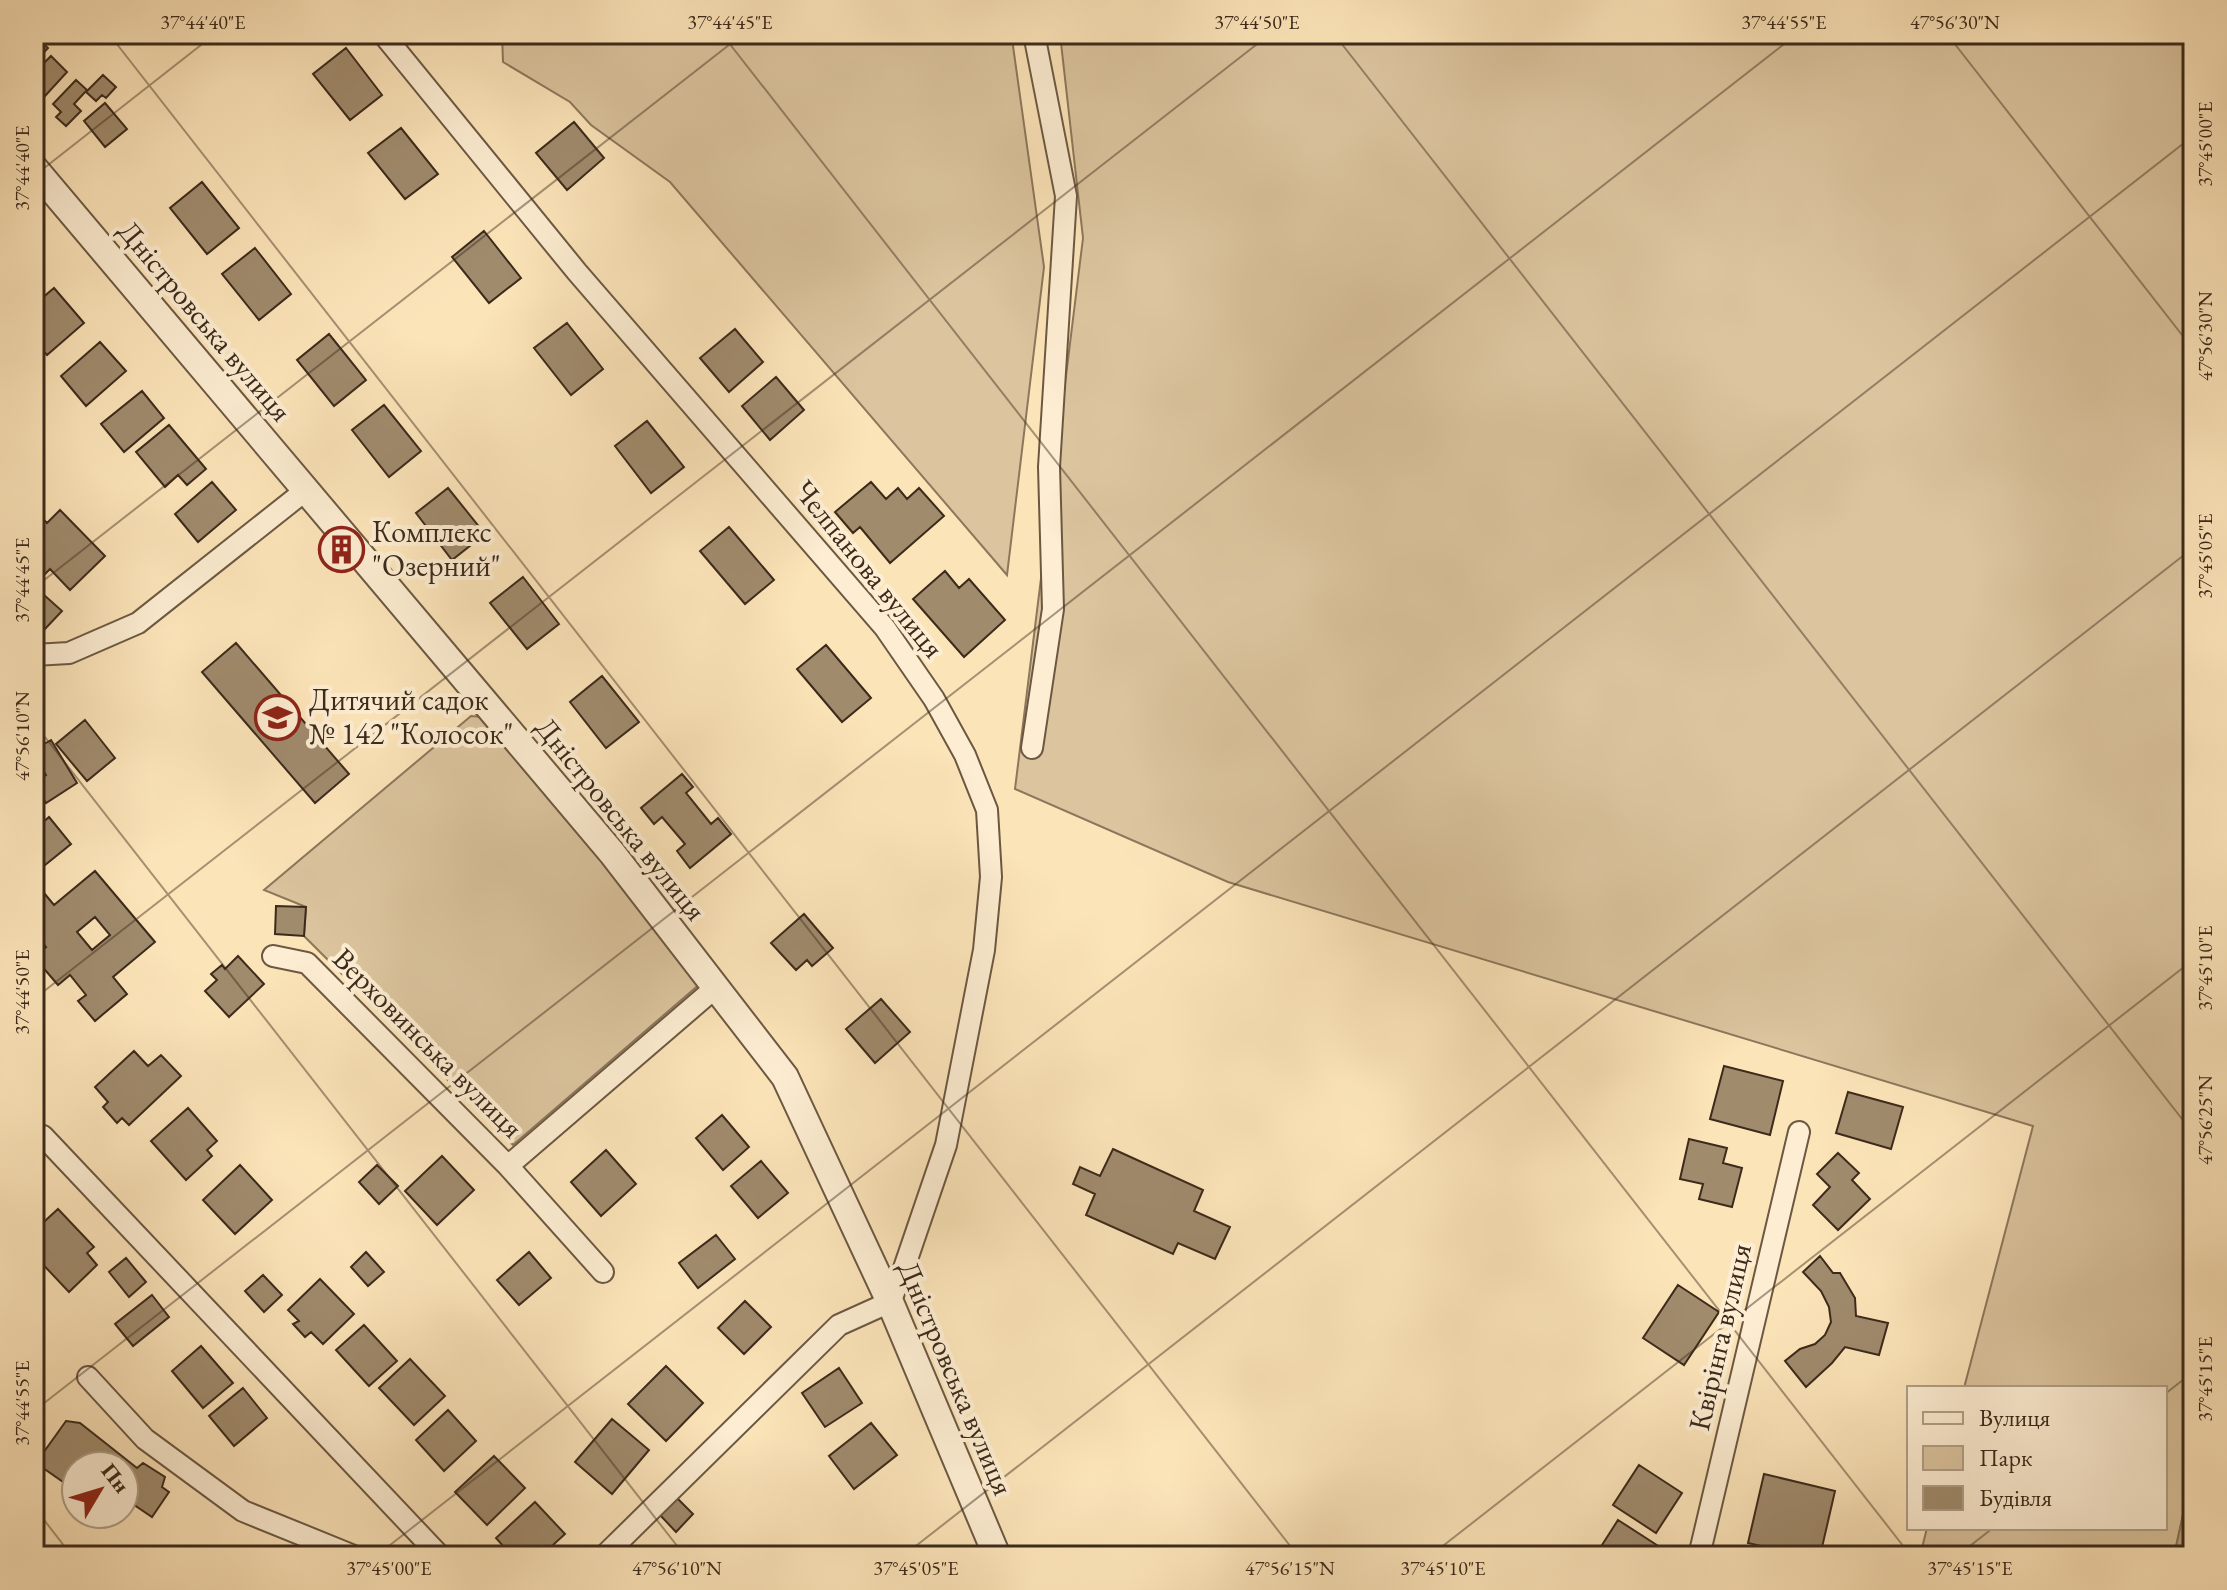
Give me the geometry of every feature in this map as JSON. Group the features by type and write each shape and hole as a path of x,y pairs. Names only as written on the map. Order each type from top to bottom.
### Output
{"street":[{"name":"Челпанова вулиця","path":"383,34 577,272 885,628 934,699 965,755 987,810 991,877 984,950 946,1145 890,1302"},
{"path":"1032,748 1053,609 1049,467 1066,196 1034,34"},
{"name":"Дністровська вулиця","path":"34,168 612,853 785,1077 890,1302 997,1556"},
{"path":"34,655 69,653 138,623 306,490"},
{"name":"Верховинська вулиця","path":"273,956 307,963 508,1166 715,988"},
{"name":"Квірінга вулиця","path":"1699,1556 1799,1132"},
{"path":"43,1136 440,1556"},
{"path":"508,1166 603,1272"},
{"path":"604,1556 839,1325 890,1302"},
{"path":"88,1377 145,1439 243,1511 354,1556"}],"green space":[{"path":"502,34 1014,34 1013,46 1044,267 1007,575 670,182 591,125 570,102 503,62"},
{"path":"1060,34 2193,34 2193,1469 2174,1556 1920,1556 1926,1530 2167,1530 2167,1386 1965,1386 2033,1126 1228,882 1015,789 1083,238"},
{"path":"471,716 483,717 606,859 701,983 513,1145 304,936 306,907 264,890"}],"shaded area":[{"path":"2193,1469 2193,1556 2174,1556"}],"building":[{"path":"34,35 48,48 34,63"},
{"path":"346,48 382,95 350,120 313,74"},
{"path":"51,56 67,72 45,96 34,85 34,73"},
{"path":"103,75 116,87 106,98 102,95 96,101 86,92"},
{"path":"76,80 87,90 74,104 81,111 66,126 56,117 61,112 53,104"},
{"path":"105,103 127,129 105,147 84,121"},
{"path":"574,122 604,158 567,190 536,153"},
{"path":"401,128 438,174 405,199 368,153"},
{"path":"202,182 239,228 207,254 170,208"},
{"path":"484,231 521,278 489,303 452,257"},
{"path":"255,248 291,294 259,320 222,274"},
{"path":"54,288 84,323 47,355 34,340 34,305"},
{"path":"567,323 603,369 571,395 534,348"},
{"path":"735,329 763,362 729,392 700,358"},
{"path":"329,334 366,380 334,406 297,360"},
{"path":"100,342 126,371 86,406 61,376"},
{"path":"776,377 804,410 770,440 742,406"},
{"path":"142,391 164,418 124,452 101,424"},
{"path":"384,405 421,451 389,477 352,430"},
{"path":"647,421 684,467 651,493 615,446"},
{"path":"169,425 206,469 187,485 178,475 165,487 136,452"},
{"path":"212,482 236,510 198,542 175,514"},
{"path":"871,482 886,499 898,488 907,499 919,488 944,516 890,563 860,527 853,533 835,512"},
{"path":"448,488 485,534 452,560 416,513"},
{"path":"60,510 105,556 70,590 50,569 43,576 34,566 34,526 42,518 47,523"},
{"path":"729,527 774,580 745,604 700,551"},
{"name":"Комплекс \"Озерний\"","path":"337,537 353,555 344,562 329,544"},
{"path":"945,571 959,588 969,579 1005,620 964,657 913,599"},
{"path":"523,577 559,624 527,649 490,603"},
{"path":"34,586 62,611 43,631 34,623"},
{"path":"236,643 349,774 315,803 202,672"},
{"path":"826,645 871,698 842,722 797,669"},
{"path":"602,676 639,722 606,748 570,702"},
{"path":"85,720 115,758 87,781 56,744"},
{"path":"51,740 77,783 46,803 34,784 46,775 34,756 34,750"},
{"path":"682,774 693,787 686,793 711,824 718,818 731,834 690,868 677,851 685,844 662,817 654,824 641,808"},
{"path":"49,817 71,844 34,874 34,830"},
{"path":"95,871 155,942 113,977 127,994 95,1021 78,1001 86,995 70,975 58,985 34,957 46,947 34,932 34,891 39,887 54,905","holes":["95,917 110,935 92,950 77,932"]},
{"path":"276,906 306,907 304,936 275,934"},
{"path":"804,914 833,948 812,966 807,960 796,970 771,943"},
{"path":"238,956 264,984 229,1017 205,991 217,980 211,974 222,965 225,969"},
{"path":"881,999 910,1032 875,1063 846,1029"},
{"path":"134,1051 148,1066 161,1055 181,1076 129,1125 122,1118 117,1123 103,1107 108,1102 95,1087"},
{"path":"1724,1066 1783,1081 1770,1135 1710,1119"},
{"path":"1848,1092 1903,1107 1891,1149 1836,1133"},
{"path":"188,1108 217,1141 207,1150 212,1156 186,1180 151,1141"},
{"path":"722,1115 749,1147 723,1170 696,1138"},
{"path":"1689,1139 1727,1148 1723,1163 1742,1168 1732,1207 1699,1199 1703,1184 1680,1179"},
{"path":"1113,1149 1203,1190 1194,1211 1230,1227 1215,1259 1178,1243 1173,1254 1086,1215 1095,1194 1073,1184 1080,1167 1100,1176"},
{"path":"606,1150 636,1184 601,1216 571,1182"},
{"path":"1838,1153 1859,1173 1852,1180 1870,1199 1838,1230 1813,1205 1830,1187 1817,1174"},
{"path":"442,1156 474,1190 437,1225 405,1191"},
{"path":"761,1161 788,1193 758,1218 731,1186"},
{"path":"240,1165 272,1200 235,1234 203,1200"},
{"path":"377,1165 398,1186 379,1204 359,1182"},
{"path":"58,1209 94,1247 87,1253 97,1265 69,1292 34,1255 34,1231"},
{"path":"716,1235 735,1259 698,1288 679,1263"},
{"path":"366,1252 384,1272 368,1286 351,1267"},
{"path":"529,1252 551,1278 519,1305 497,1280"},
{"path":"1820,1256 1833,1273 1840,1273 1855,1298 1856,1316 1888,1323 1879,1355 1845,1347 1806,1387 1785,1361 1800,1349 1815,1344 1825,1335 1831,1322 1829,1307 1821,1291 1803,1272"},
{"path":"126,1258 146,1282 129,1297 109,1272"},
{"path":"263,1275 282,1295 264,1312 245,1291"},
{"path":"320,1279 354,1314 323,1344 311,1332 305,1337 293,1324 299,1321 288,1310"},
{"path":"1678,1285 1719,1312 1684,1365 1643,1338"},
{"path":"152,1295 169,1317 133,1346 115,1324"},
{"path":"745,1301 771,1327 744,1354 718,1328"},
{"path":"364,1325 397,1361 369,1386 336,1350"},
{"path":"201,1346 233,1383 203,1408 172,1371"},
{"path":"410,1359 445,1396 414,1425 379,1388"},
{"path":"666,1366 703,1403 666,1441 628,1404"},
{"path":"839,1368 862,1403 825,1427 802,1393"},
{"path":"243,1388 267,1418 234,1446 209,1416"},
{"path":"448,1410 476,1441 444,1471 416,1440"},
{"path":"612,1419 649,1450 612,1494 575,1462"},
{"path":"66,1421 80,1423 114,1450 60,1450 60,1480 36,1463"},
{"path":"871,1423 897,1455 854,1489 829,1456"},
{"path":"494,1456 525,1488 487,1525 455,1492"},
{"path":"143,1463 165,1477 162,1487 169,1492 152,1517 140,1509 140,1466"},
{"path":"1639,1465 1682,1493 1656,1533 1613,1505"},
{"path":"1764,1474 1835,1491 1820,1556 1804,1556 1748,1543"},
{"path":"677,1498 693,1514 676,1532 660,1515"},
{"path":"535,1502 565,1534 541,1556 512,1556 496,1538"},
{"path":"1618,1520 1663,1549 1659,1556 1595,1556"}],"place":[{"name":"Комплекс \"Озерний\"","path":"341,549"},
{"name":"Дитячий садок № 142 \"Колосок\"","path":"278,717"}]}
